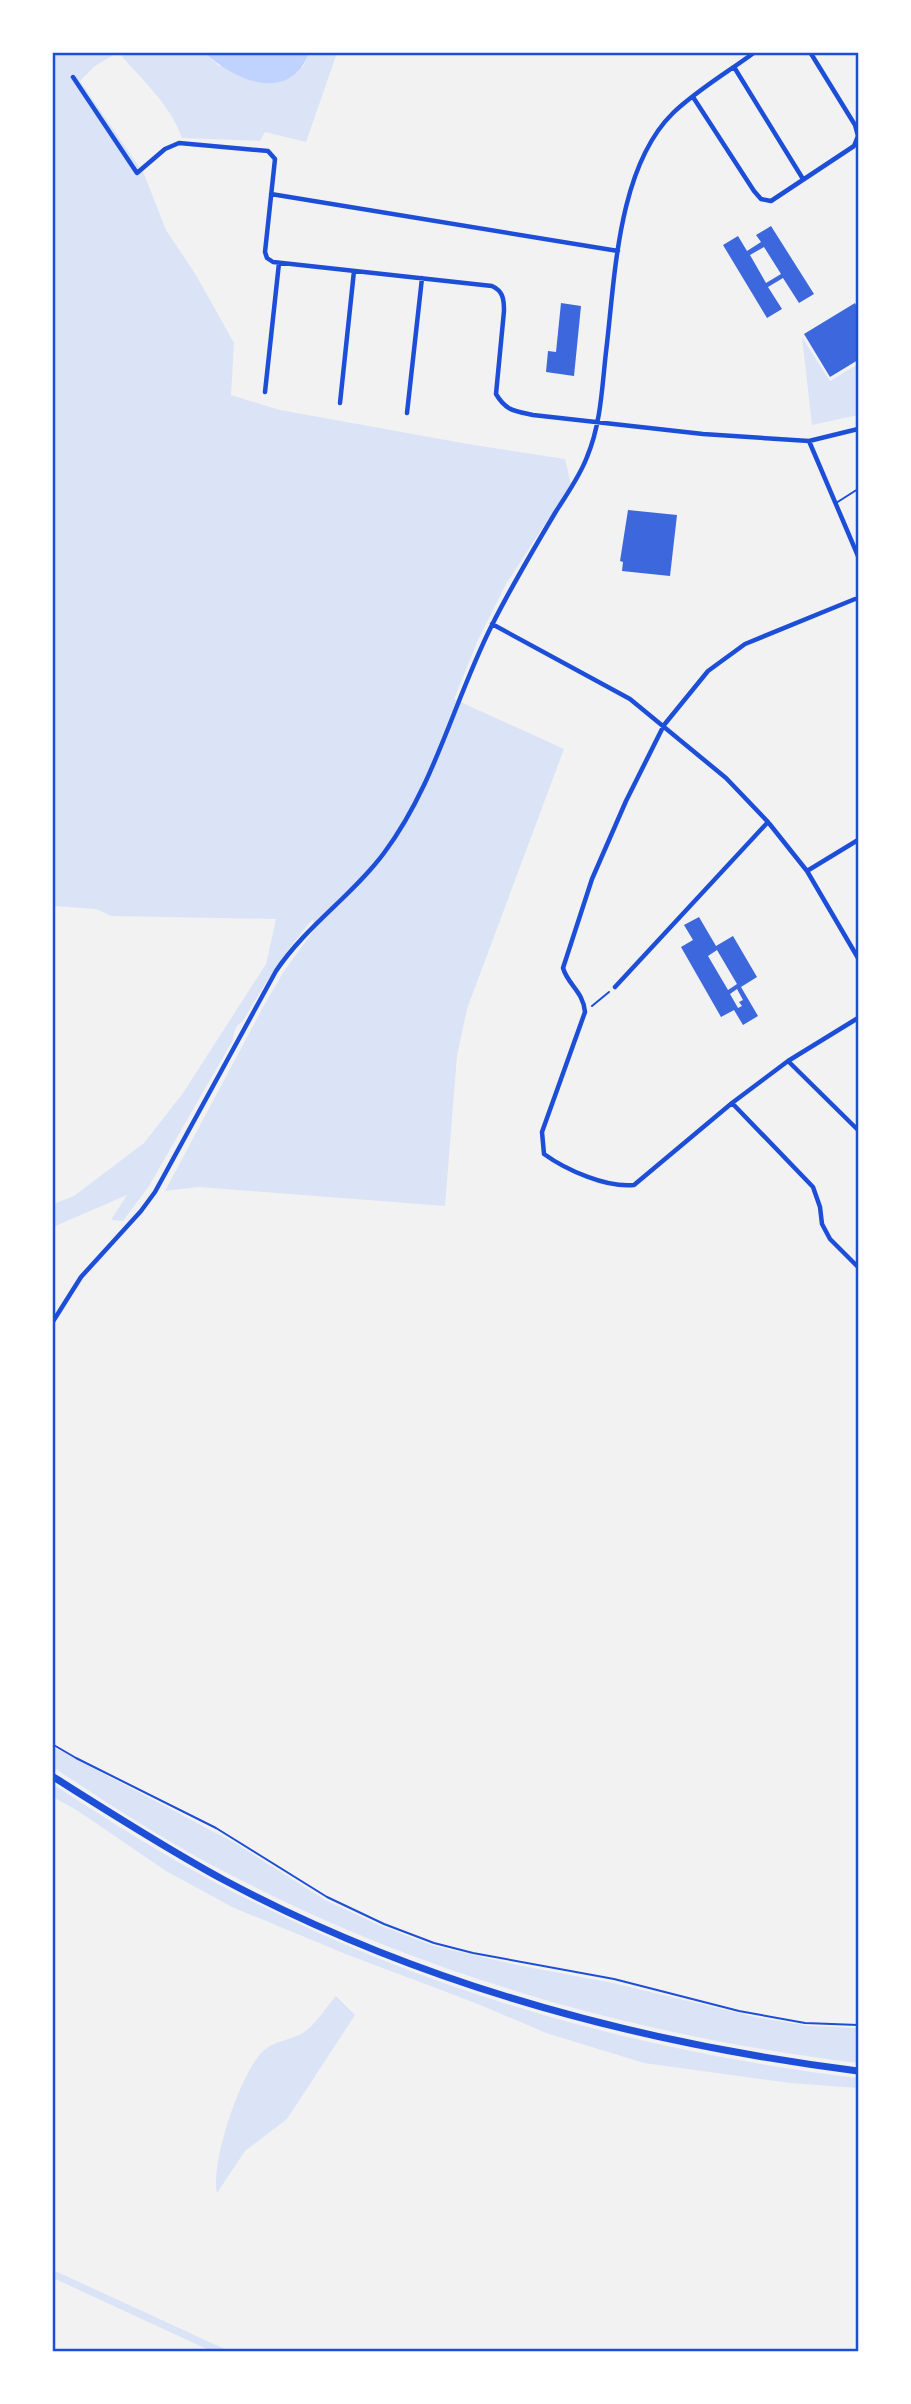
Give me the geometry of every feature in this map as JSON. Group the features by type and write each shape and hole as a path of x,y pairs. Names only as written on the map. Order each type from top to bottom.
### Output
{"highway":[{"path":"52,1776 129,1825 225,1880 334,1932 447,1978 562,2014 678,2042 802,2064 859,2071"}],"street":[{"path":"52,1323 81,1277 155,1192 276,971 290,951 322,916 366,875 393,840 430,772 464,683 492,624 587,457 598,421 626,203 639,168 671,115 755,52"},
{"path":"693,96 754,191 761,199 771,201 854,146 858,136 855,125 810,52"},
{"path":"734,67 803,179"},
{"path":"73,77 137,173 165,149 179,143 268,151 275,159 265,252 268,258 279,263 492,285 500,290 504,311 496,394 502,405 511,410 533,415 703,434 809,440 859,429"},
{"path":"271,194 618,251"},
{"path":"265,392 279,263"},
{"path":"340,403 354,271"},
{"path":"407,412 422,278"},
{"path":"809,440 859,556"},
{"path":"855,599 745,644 708,671 664,725 626,800 592,879 563,968 577,989 585,1012 542,1132 544,1154 558,1164 614,1185 634,1185 788,1060 859,1018"},
{"path":"492,624 630,699 726,778 768,822 807,871 859,958"},
{"path":"615,986 768,822"},
{"path":"807,871 859,841"},
{"path":"788,1060 859,1130"},
{"path":"732,1103 813,1187 822,1224 830,1239 859,1267"}],"lane":[{"path":"836,503 859,489"}],"path":[{"path":"585,1012 615,986"},
{"path":"52,1744 216,1828 327,1897 384,1924 434,1943 473,1953 614,1979 739,2011 806,2023 859,2025"}],"shaded area":[{"path":"52,53 117,53 95,66 80,81 144,174 166,230 196,275 234,343 231,395 280,410 565,459 571,484 506,584 478,640 454,699 564,749 467,1009 457,1056 445,1206 199,1187 165,1191 262,1009 284,971 314,930 313,919 284,956 234,1031 233,1040 149,1186 123,1221 111,1220 127,1195 53,1227 53,1204 74,1196 144,1143 183,1093 266,964 276,919 111,916 96,909 53,906"},
{"path":"119,53 205,53 219,66 303,67 309,53 337,53 306,142 265,132 260,141 182,138 163,103"},
{"path":"802,337 830,381 858,364 858,415 812,425"},
{"path":"53,1747 235,1843 325,1900 381,1926 434,1946 613,1983 755,2017 809,2026 858,2028 858,2063 695,2037 615,2018 535,1997 380,1943 304,1911 162,1837 53,1767"},
{"path":"53,1784 114,1824 237,1894 359,1950 428,1977 497,2001 640,2040 785,2068 858,2078 858,2088 790,2083 644,2063 546,2033 232,1907 166,1871 53,1797"},
{"path":"336,1996 355,2015 287,2119 245,2151 217,2193 216,2179 222,2141 236,2098 254,2062 267,2048 307,2030"},
{"path":"53,2270 229,2351 211,2351 53,2278"}],"water":[{"path":"205,53 309,53 300,69 289,78 275,83 261,83 231,72"}],"building":[{"path":"771,226 814,294 799,303 783,278 768,287 782,309 767,318 723,245 738,236 747,251 761,242 756,235","holes":["764,247 781,274 766,283 750,255"]},
{"path":"561,303 581,306 574,376 546,372 548,351 556,352"},
{"path":"855,303 858,309 858,360 830,377 804,334"},
{"path":"628,510 677,515 670,576 622,571 623,562 620,561"},
{"path":"699,917 716,946 733,936 757,977 741,987 758,1016 743,1025 734,1010 721,1017 681,947 693,940 684,925","holes":["717,950 737,984 728,990 708,956","737,989 743,1000 739,1002 742,1006 738,1008 730,994"]}]}
